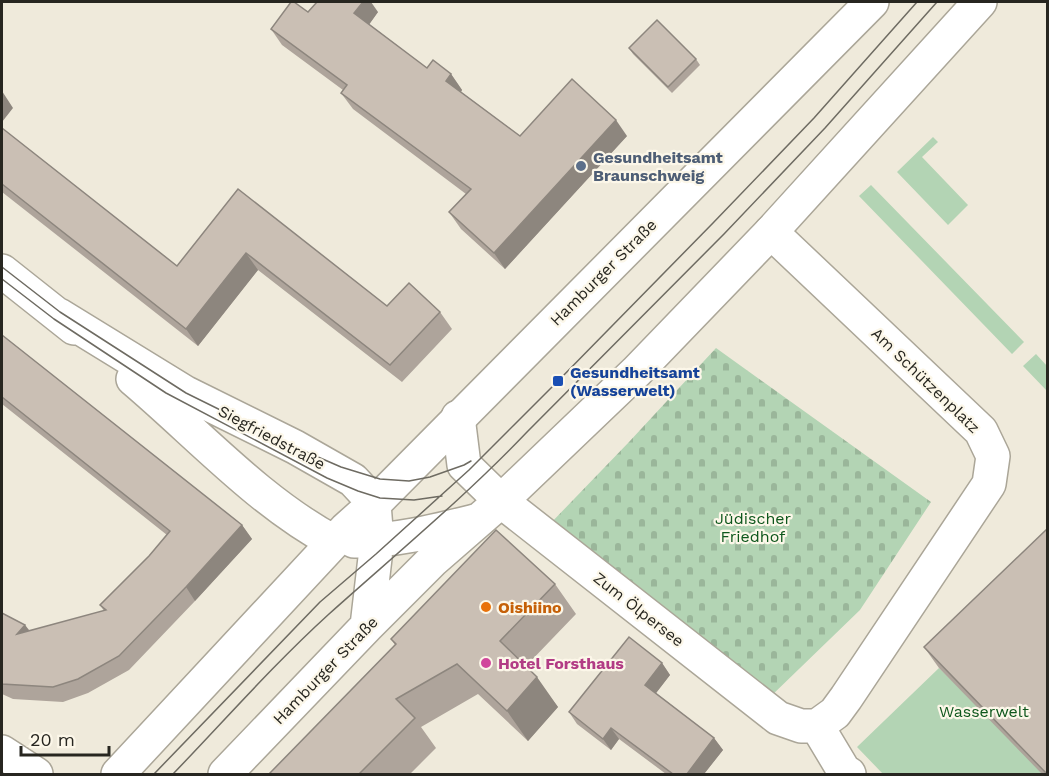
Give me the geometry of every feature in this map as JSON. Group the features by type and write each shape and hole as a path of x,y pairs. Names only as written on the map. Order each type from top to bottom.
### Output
{"street":[{"name":"Hamburger Straße","path":"118,774 334,542 872,2"},
{"name":"Hamburger Straße","path":"225,774 432,561 490,510 637,371 771,232 980,2"},
{"name":"Am Schützenplatz","path":"771,232 981,431 993,456 989,484 846,698 835,713 817,726"},
{"name":"Siegfriedstraße","path":"2,271 58,315 252,485 290,514 334,542"},
{"name":"Siegfriedstraße","path":"58,315 186,393 295,447 353,480 374,504"},
{"path":"201,439 210,415 220,410"},
{"name":"Zum Ölpersee","path":"458,417 464,465 490,510 778,718 801,726 817,726"},
{"path":"367,626 377,541 374,504"},
{"path":"334,542 377,541 421,534 490,510"},
{"path":"817,726 844,771 849,774"},
{"path":"2,752 36,774"}],"green space":[{"path":"933,137 938,142 922,157 968,205 948,225 897,172"},
{"path":"871,185 1024,342 1012,354 859,196"},
{"name":"Jüdischer Friedhof","path":"716,348 931,502 860,610 769,698 548,526"},
{"path":"1036,354 1047,366 1047,391 1023,366"},
{"path":"939,668 1047,774 883,774 857,747"}],"building":[{"path":"291,2 308,12 317,2 363,2 354,13 427,68 433,60 451,74 446,81 520,136 572,79 616,120 494,253 449,212 471,189 341,93 347,85 271,29"},
{"path":"657,20 696,59 668,87 629,48"},
{"path":"2,128 177,266 238,189 387,306 409,283 440,312 390,365 246,253 186,329 2,184"},
{"path":"2,335 242,525 119,656 78,679 53,687 2,684 2,613 25,625 17,634 106,610 100,605 149,556 170,531 2,397"},
{"path":"1047,529 1047,774 924,647"},
{"path":"496,530 555,584 500,641 537,677 507,711 457,664 396,699 415,718 359,774 269,774 396,644 391,639"},
{"path":"629,637 662,663 645,685 714,738 687,774 673,774 611,728 603,739 569,712"}],"tram line":[{"path":"154,774 320,602 469,470 558,381 814,118 917,2"},
{"path":"173,774 289,653 503,456 724,234 825,128 937,2"},
{"path":"2,267 60,312 186,393 341,467 380,479 409,481 430,477 471,461"},
{"path":"2,279 54,319 166,393 327,478 380,498 414,500 442,496"}],"place":[{"name":"Gesundheitsamt Braunschweig","path":"581,166"},
{"name":"Gesundheitsamt (Wasserwelt)","path":"558,381"},
{"name":"Oishiino","path":"486,607"},
{"name":"Hotel Forsthaus","path":"486,663"}],"park label":[{"name":"Wasserwelt","path":"984,711"}]}
